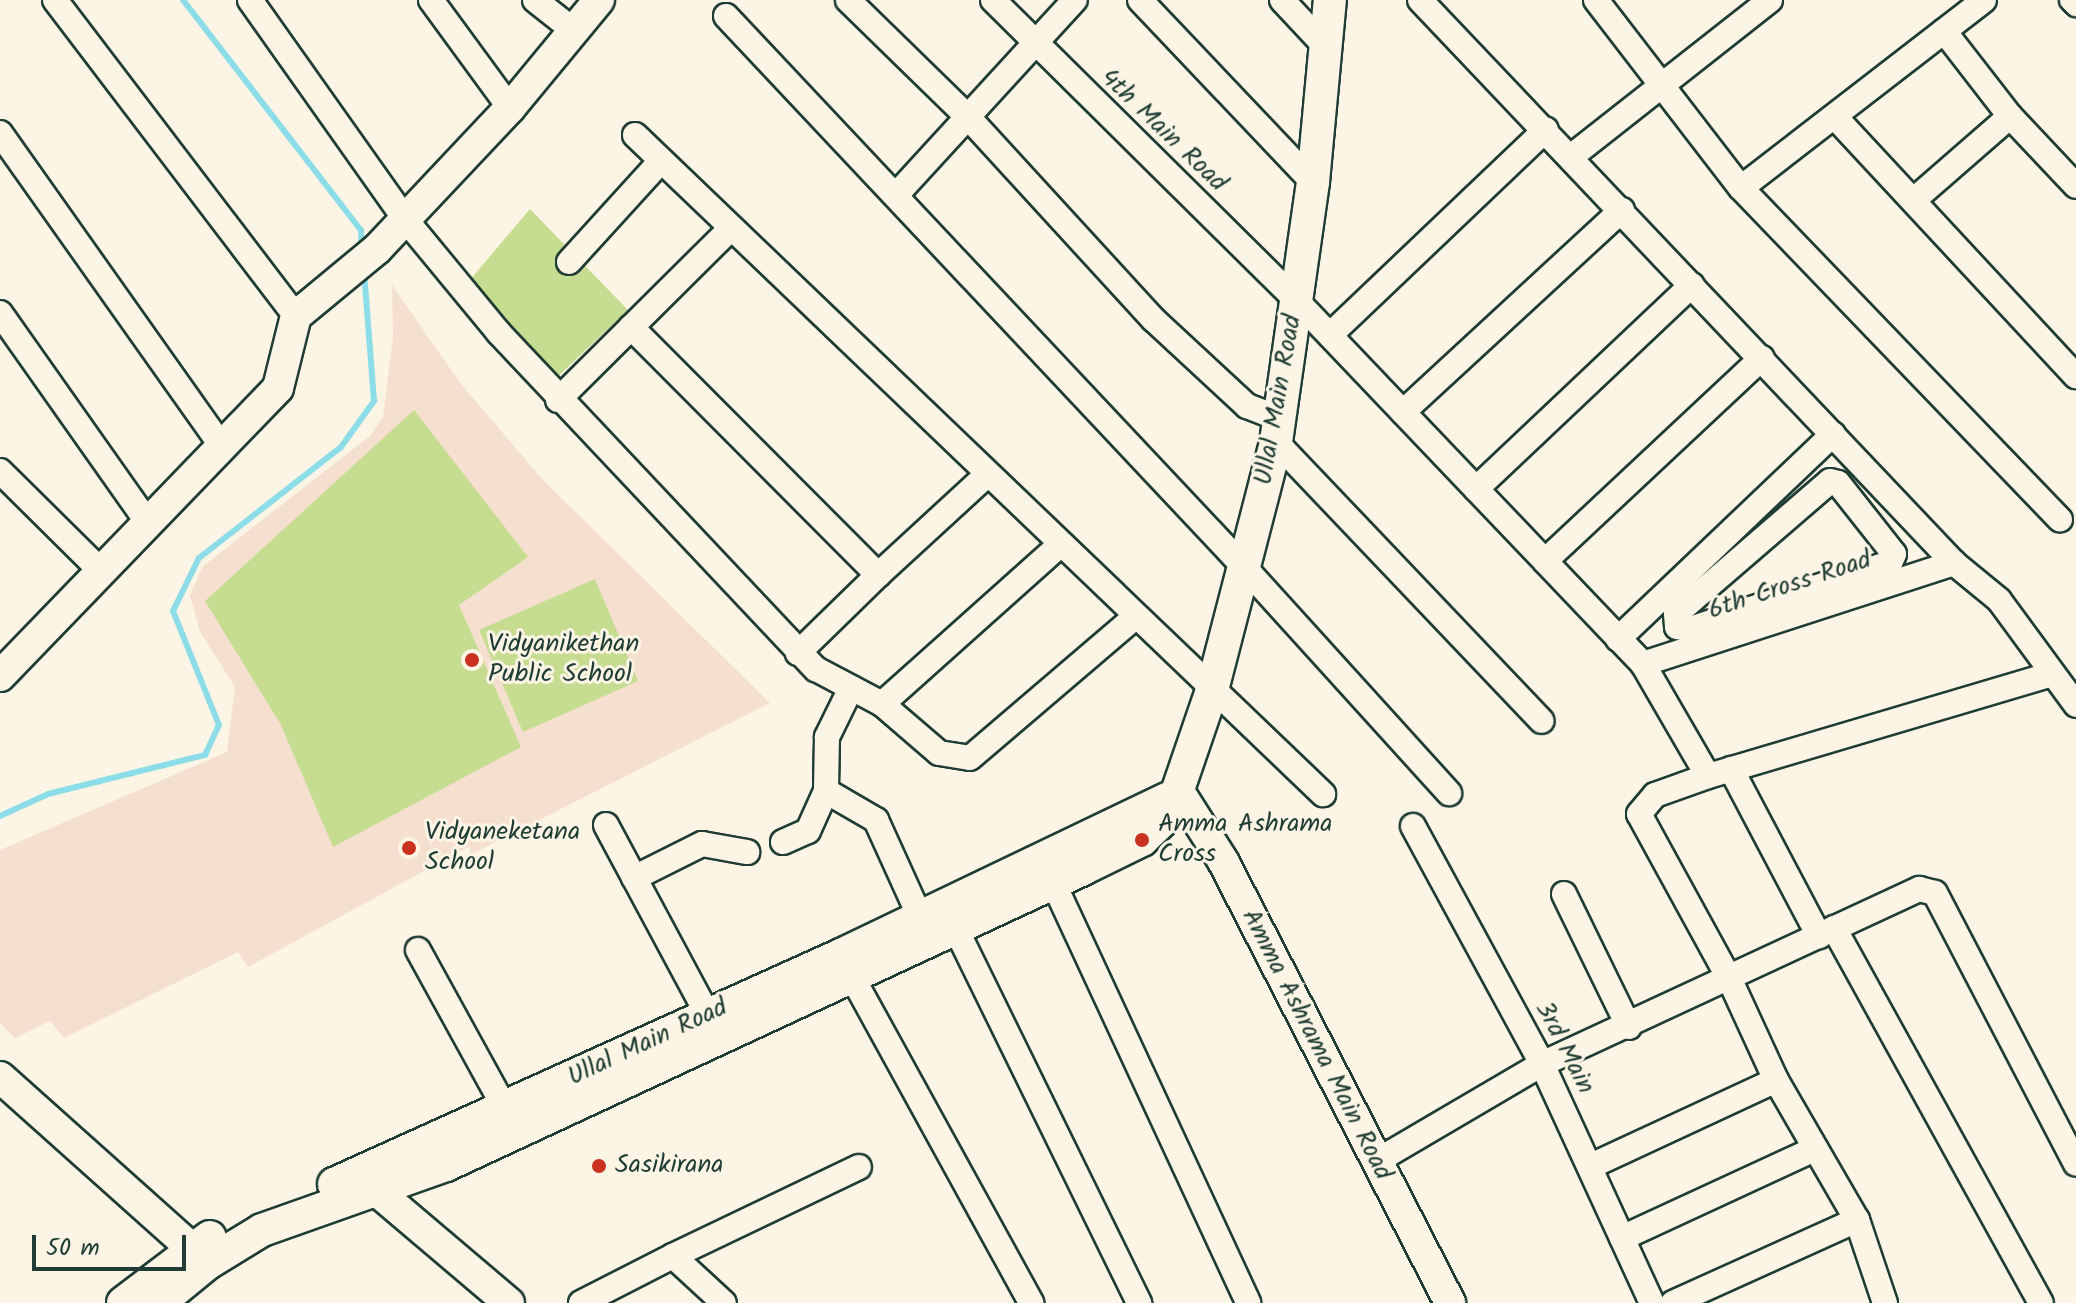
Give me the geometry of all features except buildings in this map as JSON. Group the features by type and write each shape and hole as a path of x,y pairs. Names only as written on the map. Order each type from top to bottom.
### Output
{"main road":[{"name":"Ullal Main Road","path":"123,1303 200,1256 366,1184 505,1108 708,1015 955,927 1142,840 1170,813 1212,690 1245,568 1277,430 1313,182 1330,0"},
{"name":"Ullal Main Road","path":"366,1184 446,1165 846,966 920,917 1152,809 1178,790"},
{"name":"Ullal Main Road","path":"159,1303 200,1256"}],"street":[{"path":"55,0 296,316"},
{"path":"250,0 405,219 558,400 798,653 851,688 882,704 939,753 970,758 1136,616"},
{"path":"431,0 510,108"},
{"path":"535,0 573,30"},
{"path":"1,671 278,388 296,316 377,249 510,108 599,0"},
{"path":"848,0 967,116 1153,319 1277,430 1542,721"},
{"name":"4th Main Road","path":"993,0 1034,44 1297,301 1643,664 1708,776"},
{"path":"897,194 1075,0"},
{"path":"1140,0 1313,182"},
{"path":"1282,0 1326,47"},
{"path":"1420,0 1572,156 1954,563 2028,633 2049,675 2076,705"},
{"path":"1596,0 1741,188 2060,519"},
{"path":"1572,156 1770,0"},
{"path":"1741,188 1984,0"},
{"path":"726,16 897,194 1245,568 1449,793"},
{"path":"1944,31 2010,116 2076,186"},
{"path":"1915,199 2010,116"},
{"path":"1835,117 1915,199 2076,376"},
{"path":"1330,335 1546,129"},
{"path":"0,133 222,446"},
{"path":"635,135 1323,794"},
{"path":"569,262 661,161"},
{"path":"1403,412 1622,210"},
{"path":"558,400 731,228"},
{"path":"1476,489 1692,285"},
{"path":"0,313 148,523"},
{"path":"631,327 878,575"},
{"path":"1545,561 1762,358"},
{"path":"1618,639 1833,434"},
{"path":"0,471 101,571"},
{"path":"798,653 988,474"},
{"path":"1838,483 1863,515 1894,554 1890,563 1691,629 1677,627 1676,614 1820,486 1838,483"},
{"path":"1863,515 1890,494"},
{"path":"882,704 1061,544"},
{"name":"6th Cross Road","path":"1643,664 1954,563"},
{"path":"1879,1301 1857,1220 1776,1080 1730,980 1639,814 1645,801 1708,776 2049,675"},
{"path":"783,842 808,831 826,791 827,737 851,688"},
{"path":"1731,769 2041,1303"},
{"name":"Amma Ashrama Main Road","path":"1178,790 1223,861 1450,1303"},
{"path":"826,791 876,820 920,917"},
{"path":"606,825 708,1015"},
{"name":"3rd Main","path":"1413,826 1542,1064 1652,1303"},
{"path":"634,878 702,844 747,852"},
{"path":"1053,882 1248,1303"},
{"path":"1375,1162 1542,1064 1629,1027 1919,889 1935,893 2076,1164"},
{"path":"1564,894 1629,1027"},
{"path":"955,927 1139,1303"},
{"path":"418,950 505,1108"},
{"path":"846,966 1031,1303"},
{"path":"0,1077 200,1256"},
{"path":"1591,1166 1776,1080"},
{"path":"1622,1238 1815,1149"},
{"path":"581,1303 859,1167"},
{"path":"366,1184 509,1303"},
{"path":"1673,1303 1857,1220"},
{"path":"673,1256 724,1303"}],"shaded area":[{"name":"Vidyanikethan Public School","path":"392,285 461,384 542,479 770,703 470,855 470,846 248,967 238,952 64,1038 50,1021 15,1038 0,1023 0,850 227,752 235,687 200,632 190,595 203,566 370,436 383,417 393,337"}],"green space":[{"path":"530,209 628,310 552,382 469,281"},
{"path":"414,410 528,557 459,605 521,747 333,847 281,725 205,601"},
{"path":"595,579 638,681 523,732 479,630"}],"waterway":[{"path":"183,0 361,230 362,248"},
{"path":"0,816 48,794 205,755 219,725 173,611 199,558 341,447 374,401 364,271"}],"place":[{"name":"Vidyanikethan Public School","path":"472,660"},
{"name":"Amma Ashrama Cross","path":"1142,840"},
{"name":"Vidyaneketana School","path":"409,848"},
{"name":"Sasikirana","path":"599,1166"}]}
